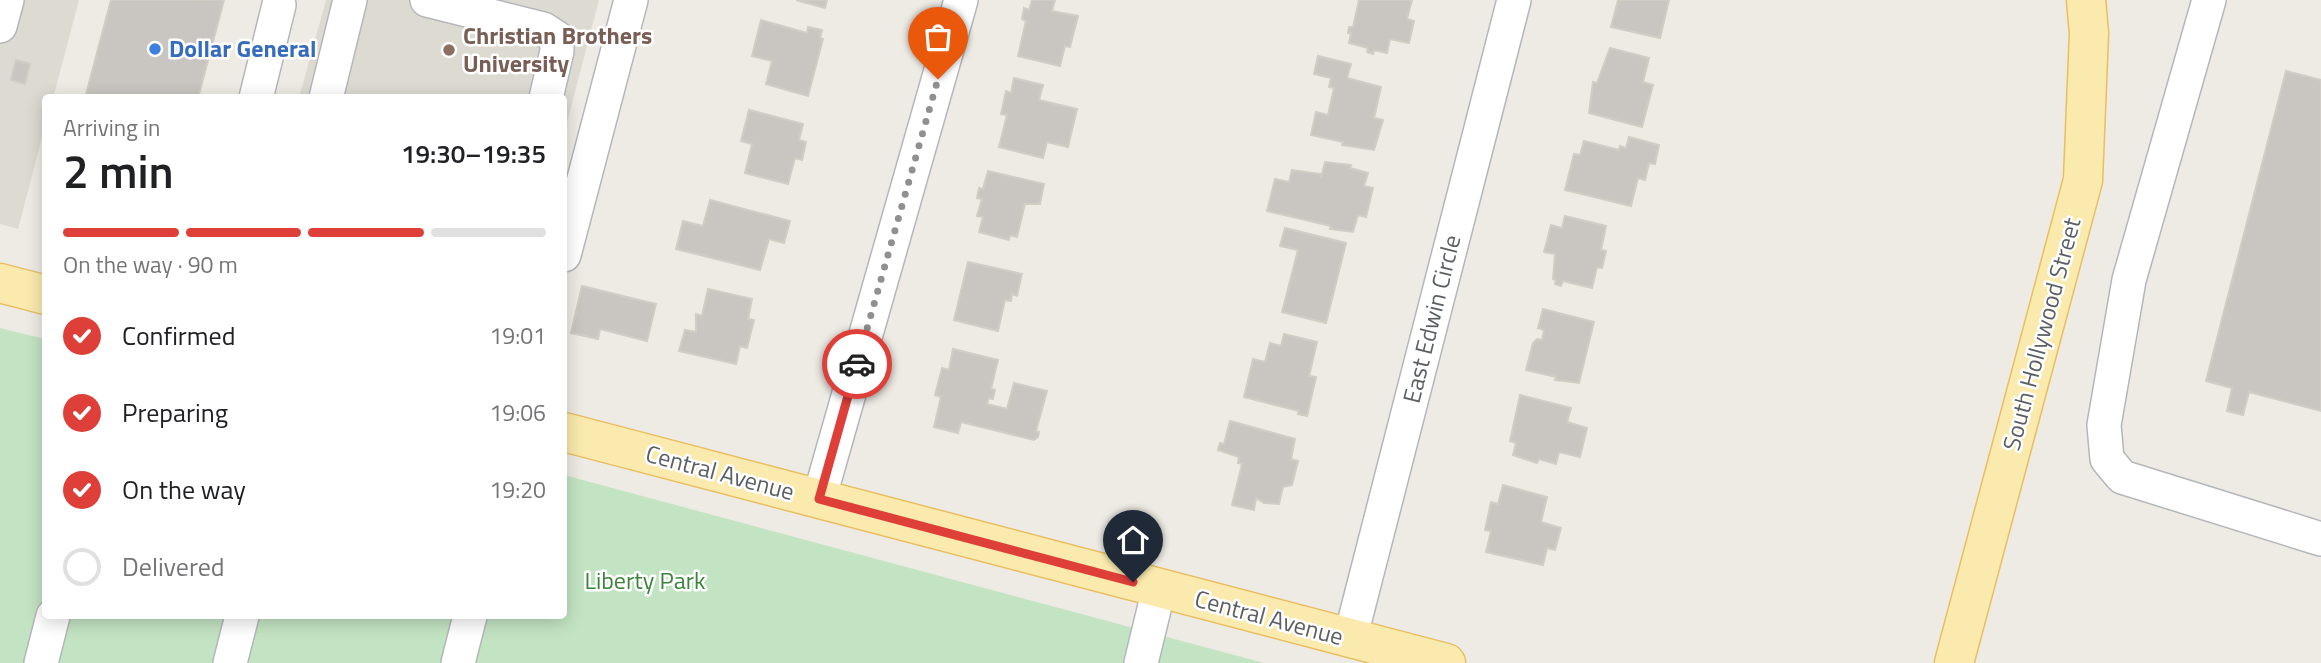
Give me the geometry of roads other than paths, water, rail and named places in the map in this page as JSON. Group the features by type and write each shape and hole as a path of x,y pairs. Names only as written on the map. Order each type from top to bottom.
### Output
{"main road":[{"name":"South Hollywood Street","path":"1954,663 2083,180 2089,33 2086,0"},
{"path":"0,283 42,294"},
{"name":"Central Avenue","path":"567,433 1447,663"}],"street":[{"path":"0,26 7,0"},
{"path":"327,94 350,0"},
{"path":"427,0 543,29 557,38 557,51 547,94"},
{"path":"567,244 631,0"},
{"path":"819,499 961,0"},
{"name":"East Edwin Circle","path":"1350,639 1514,0"},
{"path":"2209,0 2129,279 2104,425 2107,458 2122,477 2321,539"},
{"path":"257,94 279,5"},
{"path":"1141,663 1159,589"},
{"path":"41,663 52,619"},
{"path":"230,663 241,619"},
{"path":"458,663 469,619"}],"place":[{"name":"Dollar General","path":"155,49"},
{"name":"Christian Brothers University","path":"449,50"}],"park label":[{"name":"Liberty Park","path":"645,581"}]}
